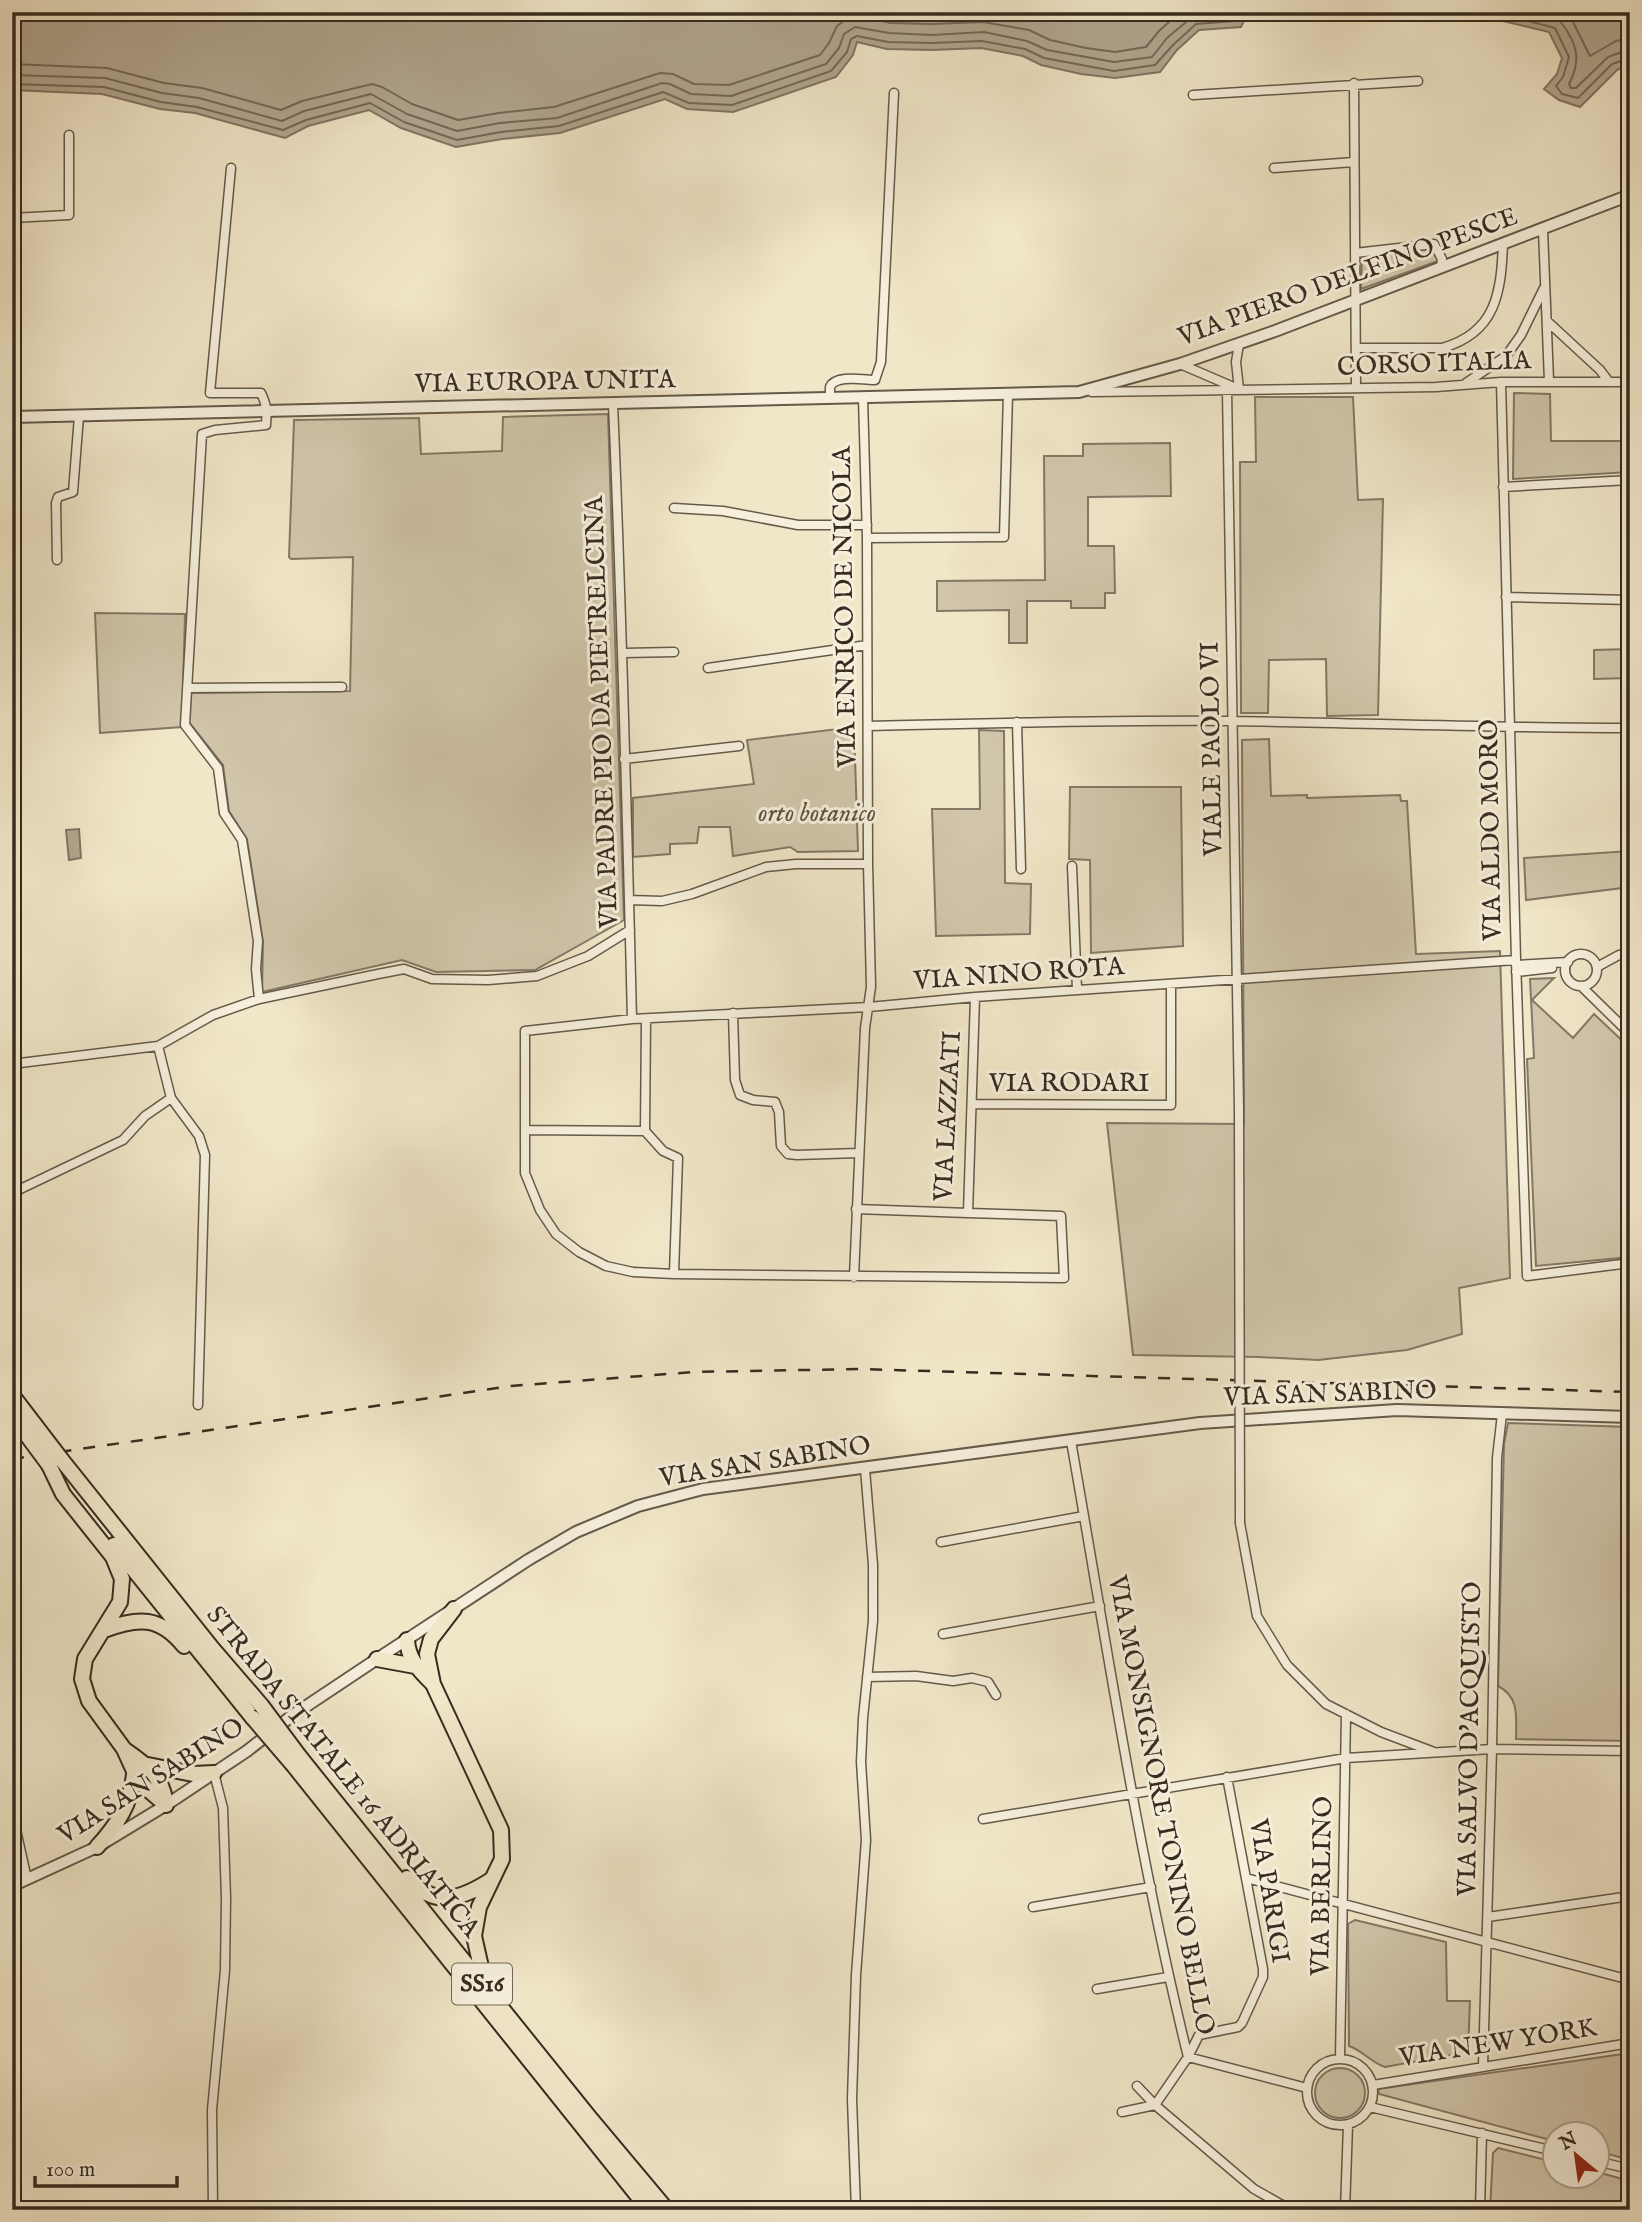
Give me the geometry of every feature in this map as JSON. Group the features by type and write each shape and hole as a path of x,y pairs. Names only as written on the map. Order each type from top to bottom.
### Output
{"highway":[{"name":"STRADA STATALE 16 ADRIATICA","path":"12,1395 55,1462"},
{"name":"STRADA STATALE 16 ADRIATICA","path":"12,1415 212,1648 257,1711 667,2210"},
{"path":"55,1462 63,1494 113,1557 122,1580 120,1602 85,1659 82,1679 89,1701 124,1749 134,1774 149,1793 166,1805"},
{"path":"454,1609 431,1639 427,1654 433,1684 501,1830 502,1859 479,1907 475,1922 474,1936 481,1967 573,2085 589,2117"},
{"path":"104,1630 138,1620 153,1622 167,1629 179,1639 224,1696 257,1711"},
{"path":"427,1654 407,1640 407,1651 415,1666 433,1684"},
{"path":"377,1659 415,1666"},
{"path":"124,1749 148,1765 162,1785 166,1805"},
{"name":"STRADA STATALE 16 ADRIATICA","path":"300,1762 649,2210"},
{"path":"300,1762 330,1782 418,1889 441,1898 456,1897 469,1894 492,1879"},
{"path":"148,1765 193,1774 214,1773"},
{"path":"97,1847 123,1813 132,1791 134,1774"}],"street":[{"path":"1193,95 1418,81"},
{"path":"1354,83 1356,388"},
{"path":"830,398 830,387 834,382 875,380 881,362 894,93"},
{"path":"12,218 69,215 69,135"},
{"path":"1274,168 1354,162"},
{"path":"231,168 211,393 261,393 267,406 266,425 215,430 202,434 185,725 218,768 224,813 242,840 258,941 256,970 259,999"},
{"name":"VIA PIERO DELFINO PESCE","path":"1079,392 1180,365 1630,195"},
{"path":"1543,230 1549,381"},
{"path":"1355,253 1434,244 1442,259 1441,268"},
{"path":"1356,348 1441,348 1454,345 1470,336 1483,324 1495,306 1500,285 1503,244"},
{"path":"1465,384 1506,356 1521,335 1545,285"},
{"path":"1547,321 1600,370 1609,382"},
{"path":"1238,344 1236,362 1239,389"},
{"name":"CORSO ITALIA","path":"1180,365 1239,389"},
{"name":"CORSO ITALIA","path":"1079,392 1436,387 1549,381 1630,382"},
{"name":"VIA ALDO MORO","path":"1501,382 1527,1276 1630,1263"},
{"name":"VIALE PAOLO VI","path":"1227,390 1239,1108 1240,1523 1256,1616 1287,1665 1326,1704 1381,1732 1436,1753"},
{"name":"VIA EUROPA UNITA","path":"12,417 1079,392"},
{"path":"867,538 1004,537 1008,394"},
{"name":"VIA ENRICO DE NICOLA","path":"854,1277 865,1028 872,987 868,864 867,525 863,398"},
{"name":"VIA PADRE PIO DA PIETRELCINA","path":"613,404 624,653 624,759 632,1019"},
{"path":"57,560 56,503 58,497 73,492 79,416"},
{"path":"1503,487 1630,480"},
{"path":"674,508 723,511 799,525 867,525"},
{"path":"1506,597 1630,600"},
{"path":"708,668 867,645"},
{"path":"624,653 674,652"},
{"path":"187,688 342,687"},
{"path":"868,726 1231,721 1510,728 1630,727"},
{"path":"1017,722 1021,869"},
{"path":"624,759 739,746"},
{"path":"630,900 662,901 692,894 766,867 796,864 868,864"},
{"path":"1072,866 1077,990"},
{"path":"12,1064 158,1046 213,1014 259,999 404,969 432,979 488,980 537,976 588,956 630,930"},
{"path":"1597,967 1619,955 1630,954"},
{"path":"1585,955 1594,961 1597,967 1594,979 1586,985 1575,985 1567,977 1567,965 1575,956 1585,955"},
{"name":"VIA NINO ROTA","path":"526,1130 525,1031 632,1019 869,1007 1236,978 1567,965"},
{"name":"VIA RODARI","path":"972,1104 1171,1105 1171,984"},
{"path":"1581,986 1630,1034"},
{"name":"VIA LAZZATI","path":"856,1209 968,1213 975,997"},
{"path":"733,1013 735,1080 740,1095 752,1100 775,1102 779,1112 781,1146 788,1154 858,1153"},
{"path":"646,1020 645,1131 663,1151 678,1157 674,1274"},
{"path":"158,1046 171,1098 199,1136 205,1155 198,1405"},
{"path":"12,1193 123,1140 145,1116 171,1098"},
{"path":"645,1131 526,1130 525,1173 540,1210 556,1234 579,1252 606,1266 633,1272 674,1274 1064,1279 1061,1216 968,1213"},
{"name":"VIA SAN SABINO","path":"12,1886 97,1847 166,1805 293,1715 528,1560 576,1532 638,1506 703,1489 1200,1423 1398,1410 1630,1417"},
{"name":"VIA SALVO D'ACQUISTO","path":"1483,2066 1497,1458 1502,1413"},
{"name":"VIA MONSIGNORE TONINO BELLO","path":"1071,1441 1133,1793 1168,1977 1188,2057 1307,2088"},
{"path":"856,2210 852,2099 856,1975 866,1840 861,1762 873,1621 873,1565 865,1469"},
{"path":"941,1542 1084,1516"},
{"path":"943,1634 1100,1606"},
{"path":"867,1677 916,1676 953,1681 972,1678 988,1682 996,1695"},
{"name":"VIA BERLINO","path":"1340,2059 1346,1714"},
{"path":"984,1819 1346,1758 1492,1749 1630,1751"},
{"path":"213,2210 212,2110 225,1970 226,1898 223,1808 214,1773"},
{"name":"VIA PARIGI","path":"1188,2057 1199,2035 1242,2024 1263,1977 1264,1969 1227,1777"},
{"path":"12,1812 27,1879"},
{"path":"1246,1878 1630,1980"},
{"path":"1034,1908 1151,1887"},
{"path":"1488,1917 1630,1896"},
{"path":"1097,1989 1168,1977"},
{"name":"VIA NEW YORK","path":"1373,2084 1630,2043"},
{"path":"1122,2112 1156,2105 1188,2057"},
{"path":"1330,2060 1351,2060 1369,2074 1373,2084 1374,2096 1370,2107 1365,2115 1348,2125 1326,2123 1311,2109 1307,2088 1314,2070 1330,2060"},
{"path":"1137,2086 1254,2189 1291,2210"},
{"path":"1370,2107 1540,2147"},
{"path":"1345,2210 1348,2125"},
{"path":"1480,2210 1482,2133"},
{"path":"1610,2164 1630,2169"},
{"path":"598,2210 606,2206 621,2206 628,2210"}],"green space":[{"path":"1434,250 1438,261 1361,289 1362,255"},
{"path":"1514,393 1550,394 1551,441 1630,441 1630,472 1513,479"},
{"path":"1255,397 1353,397 1358,500 1383,499 1378,715 1327,716 1326,659 1269,660 1268,713 1241,713 1240,462 1256,462"},
{"path":"608,414 624,920 535,970 436,972 402,960 262,992 263,942 247,839 229,811 223,765 189,722 191,693 350,691 353,557 289,557 294,420 419,418 421,454 502,451 503,417"},
{"path":"1170,443 1171,496 1088,497 1088,546 1114,546 1115,593 1105,593 1105,608 1071,608 1071,601 1027,601 1027,643 1009,643 1009,610 937,611 937,581 1045,580 1044,456 1083,456 1083,444"},
{"path":"95,613 185,614 182,727 100,733"},
{"path":"1630,649 1630,678 1594,679 1594,650"},
{"name":"orto botanico","path":"854,727 858,851 798,852 790,847 733,856 730,827 699,827 697,843 670,844 670,854 633,857 633,798 754,784 747,740"},
{"path":"979,730 1004,731 1005,883 1031,884 1030,934 936,936 932,809 980,809"},
{"path":"1269,739 1271,796 1307,795 1307,798 1400,795 1401,801 1407,801 1416,954 1500,951 1510,1278 1459,1288 1462,1334 1407,1350 1318,1360 1133,1355 1107,1123 1244,1124 1242,740"},
{"path":"1070,787 1181,787 1183,946 1091,953 1090,860 1069,859"},
{"path":"1630,851 1630,887 1526,900 1524,858"},
{"path":"1554,978 1532,1000 1573,1038 1594,1014 1630,1048 1630,1257 1536,1266 1527,1059 1534,1058 1530,979"},
{"path":"1508,1423 1630,1427 1630,1741 1516,1739 1513,1702 1498,1686 1504,1444"},
{"path":"1355,1920 1446,1942 1447,2001 1470,2001 1468,2052 1385,2067 1349,2046 1348,1924"},
{"path":"1630,2053 1630,2160 1610,2155 1610,2120 1540,2120 1540,2137 1379,2094 1378,2089"},
{"path":"1340,2068 1358,2075 1365,2093 1358,2111 1340,2118 1322,2111 1315,2093 1322,2075"},
{"path":"1498,2148 1540,2158 1540,2190 1610,2190 1610,2176 1630,2181 1630,2210 1490,2210 1493,2153"}],"water":[{"path":"12,12 1248,12 1241,27 1199,30 1177,50 1160,72 1115,78 1081,74 1041,65 1023,56 981,48 887,49 857,42 853,55 836,77 733,112 687,109 665,99 560,133 456,147 401,128 369,110 308,126 285,138 195,113 160,109 102,94 12,90"},
{"path":"1465,12 1630,12 1630,63 1617,70 1580,107 1559,100 1544,89 1557,74 1562,58 1549,32"},
{"path":"79,829 81,858 69,860 66,830"}],"railway":[{"path":"12,1459 511,1386 693,1372 859,1369 1630,1392"}]}
